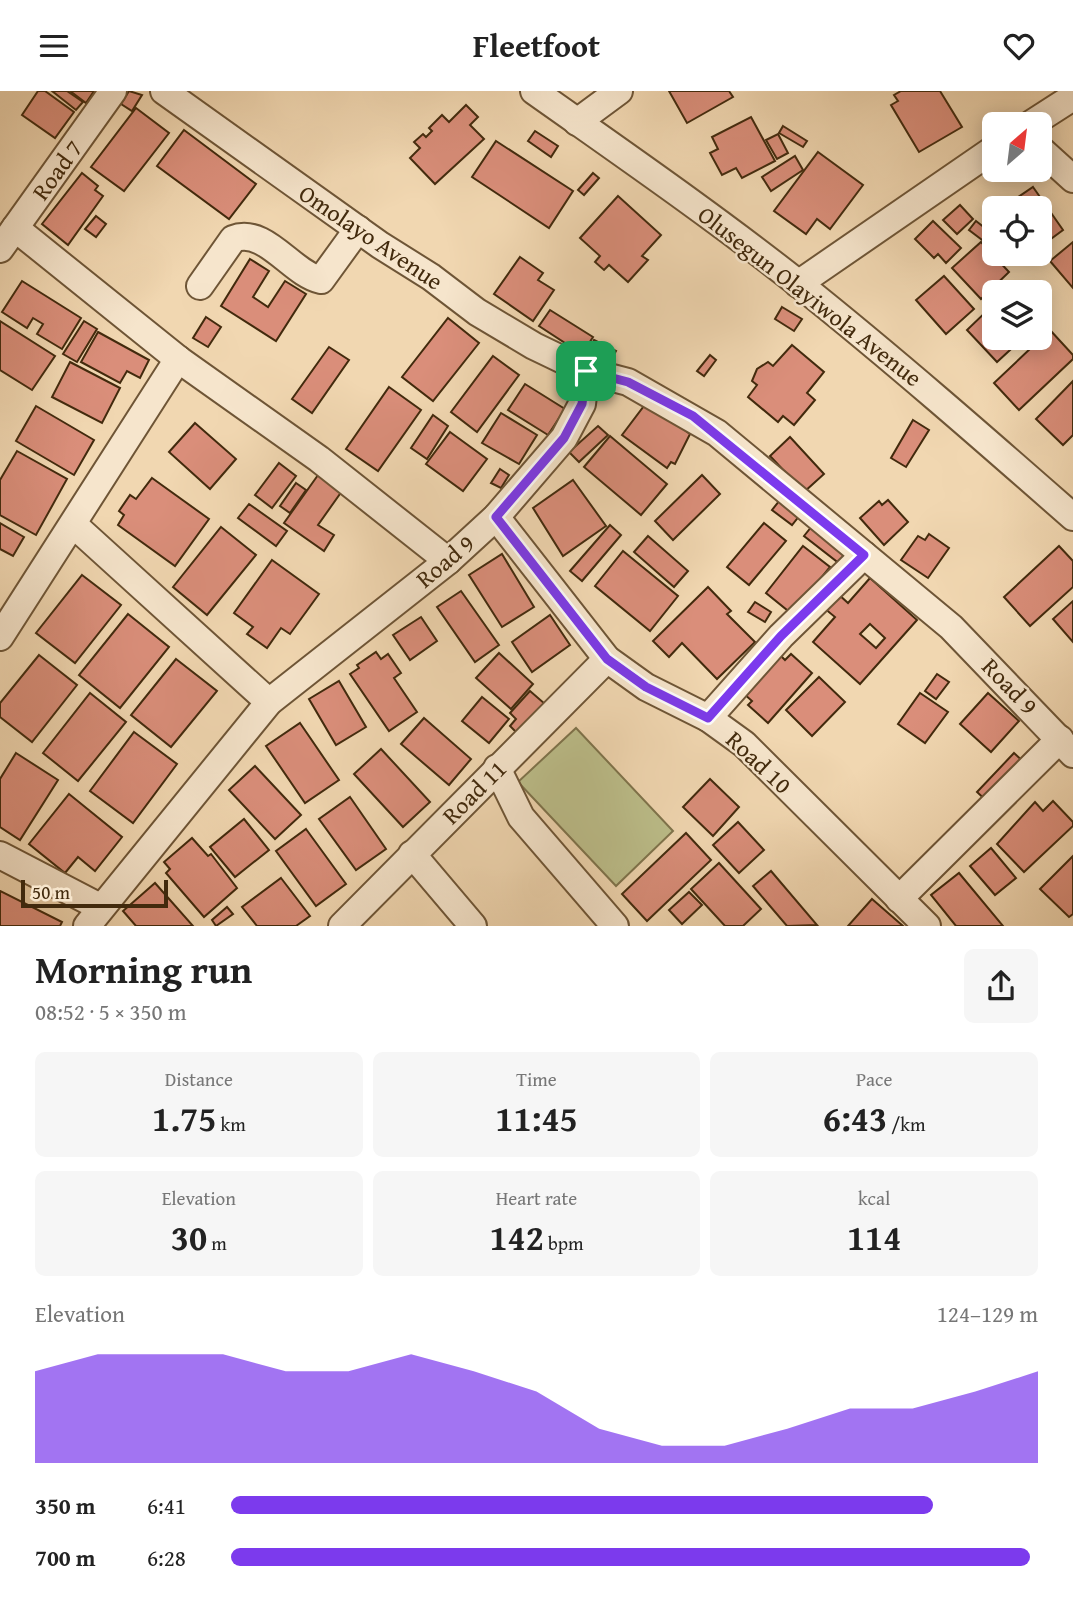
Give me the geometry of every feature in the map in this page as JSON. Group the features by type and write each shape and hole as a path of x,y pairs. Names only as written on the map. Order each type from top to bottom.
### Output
{"street":[{"name":"Road 7","path":"8,239 113,91"},
{"name":"Omolayo Avenue","path":"164,91 358,229 432,277 477,312 534,346 586,371"},
{"name":"Olusegun Olayiwola Avenue","path":"534,91 675,190 798,284 929,391 1073,517"},
{"path":"578,122 619,91"},
{"path":"1050,112 1073,97"},
{"path":"798,284 982,157"},
{"path":"1052,160 1073,179"},
{"path":"200,286 233,239 245,236 260,241 321,280 358,229"},
{"path":"8,239 319,459 448,561"},
{"path":"0,637 178,359"},
{"name":"Road 9","path":"93,916 269,702 448,561 496,517 564,438 582,404 586,371 628,382 693,416 951,627 1067,747"},
{"name":"Road 10","path":"496,517 607,659 646,687 708,718 744,744 927,926"},
{"path":"74,525 269,702"},
{"path":"708,718 781,636 864,555"},
{"name":"Road 11","path":"349,923 412,854 607,659"},
{"path":"899,899 1067,747"},
{"path":"497,768 521,817 615,926"},
{"path":"412,854 473,926"},
{"path":"0,856 93,916"}],"green space":[{"path":"576,728 673,831 616,886 518,782"}],"building":[{"path":"38,91 45,91 74,112 55,138 22,115"},
{"path":"52,91 67,91 83,102 76,110"},
{"path":"70,91 94,91 86,103"},
{"path":"129,91 142,95 132,111 121,104"},
{"path":"669,91 729,91 733,97 687,123"},
{"path":"901,91 940,91 962,127 919,152 891,105 898,101 894,95"},
{"path":"466,105 478,117 470,125 484,139 435,184 410,158 420,148 414,142 423,134 426,137 432,131 429,128 442,115 449,122"},
{"path":"136,108 169,133 124,191 91,167"},
{"path":"751,117 775,161 742,178 736,168 722,175 710,153 718,149 712,137"},
{"path":"783,126 807,141 803,147 779,133"},
{"path":"184,130 256,184 229,219 157,166"},
{"path":"535,131 558,146 551,157 528,141"},
{"path":"778,134 788,153 777,159 766,140"},
{"path":"496,141 573,191 549,228 472,177"},
{"path":"818,152 863,185 830,229 817,219 806,234 774,211"},
{"path":"795,156 803,170 771,191 762,177"},
{"path":"82,173 98,186 95,190 103,196 68,245 42,224"},
{"path":"593,173 599,178 584,195 578,190"},
{"path":"1033,187 1039,196 1020,196"},
{"path":"618,196 661,235 642,256 648,260 628,282 609,265 604,270 595,262 600,256 580,238"},
{"path":"960,205 973,219 957,234 943,220"},
{"path":"1052,214 1063,230 1052,238"},
{"path":"96,216 106,224 96,237 85,229"},
{"path":"933,221 961,248 946,263 938,254 934,258 915,239"},
{"path":"976,221 982,226 982,240 969,230"},
{"path":"981,242 982,266 1003,266 1009,272 1001,280 982,280 981,299 952,268"},
{"path":"1073,242 1073,288 1052,263 1052,259"},
{"path":"520,257 543,273 538,280 554,290 533,321 494,294"},
{"path":"250,259 269,271 253,297 268,307 285,281 306,294 276,341 221,306"},
{"path":"944,276 974,309 946,334 916,300"},
{"path":"22,281 81,318 62,349 37,334 43,324 33,318 27,328 2,312"},
{"path":"782,307 802,319 794,331 775,319"},
{"path":"550,310 593,337 582,354 539,326"},
{"path":"982,316 982,346 967,330"},
{"path":"206,317 221,327 208,347 193,338"},
{"path":"448,318 479,343 433,401 402,377"},
{"path":"0,321 55,356 32,390 0,370"},
{"path":"84,321 97,329 77,362 63,354"},
{"path":"98,332 149,360 140,378 127,371 120,383 81,362"},
{"path":"1052,332 1073,355 1073,359 1019,410 994,383 1029,350 1052,350"},
{"path":"594,340 616,351 609,364 587,353"},
{"path":"792,345 824,372 807,393 815,400 794,425 783,416 778,422 748,397 757,385 752,381 757,369 768,362 773,366"},
{"path":"329,347 349,360 312,413 292,399"},
{"path":"986,350 1010,350 997,362"},
{"path":"710,355 716,360 704,376 697,371"},
{"path":"493,356 519,375 477,432 451,412"},
{"path":"70,362 120,388 102,423 52,397"},
{"path":"1073,381 1073,435 1063,445 1036,419"},
{"path":"525,384 565,409 548,435 508,410"},
{"path":"389,387 421,410 378,471 346,449"},
{"path":"647,402 690,434 675,464 671,462 667,468 622,435"},
{"path":"36,406 94,440 74,475 16,441"},
{"path":"501,413 537,435 519,464 482,443"},
{"path":"433,415 448,426 427,459 411,448"},
{"path":"913,420 929,430 906,467 891,458"},
{"path":"195,423 236,459 210,489 169,452"},
{"path":"598,426 608,435 579,462 569,452"},
{"path":"450,432 487,459 463,491 426,464"},
{"path":"610,436 667,484 641,515 584,467"},
{"path":"790,437 824,474 804,492 770,456"},
{"path":"17,451 67,479 36,535 0,515 0,480"},
{"path":"279,463 296,476 272,508 255,495"},
{"path":"500,469 509,475 501,488 491,483"},
{"path":"318,475 342,491 318,525 334,535 324,551 284,523"},
{"path":"702,475 720,494 673,540 655,521"},
{"path":"152,478 209,519 175,566 118,525 124,515 119,511 130,495 136,499"},
{"path":"573,480 606,526 563,556 533,508"},
{"path":"296,483 306,490 290,513 280,506"},
{"path":"780,500 800,515 792,525 772,510"},
{"path":"888,500 908,522 884,545 860,518 879,501 882,505"},
{"path":"249,504 287,531 276,546 238,518"},
{"path":"0,523 24,537 13,556 0,549"},
{"path":"764,523 786,541 749,585 727,567"},
{"path":"610,525 621,535 582,581 570,571"},
{"path":"812,526 849,553 840,564 804,536"},
{"path":"221,527 256,555 207,615 173,587"},
{"path":"929,534 949,548 928,578 901,560 918,536 925,540"},
{"path":"648,536 688,571 674,587 634,552"},
{"path":"803,546 830,567 792,614 766,593"},
{"path":"1059,546 1073,561 1073,587 1030,626 1004,597"},
{"path":"623,551 678,596 650,631 595,586"},
{"path":"502,554 534,607 502,627 469,575"},
{"path":"272,560 319,594 290,634 281,628 267,648 247,634 253,627 234,613"},
{"path":"82,575 121,605 75,663 36,633"},
{"path":"870,578 917,620 860,684 813,642 835,617 824,608 837,593 848,603","holes":["870,624 885,638 876,648 860,634"]},
{"path":"708,587 731,611 727,614 755,642 717,679 682,643 669,657 653,641"},
{"path":"461,591 499,645 475,662 437,607"},
{"path":"1073,601 1073,642 1053,619"},
{"path":"755,602 771,612 765,622 748,612"},
{"path":"128,614 169,647 120,708 79,675"},
{"path":"550,615 570,645 532,672 512,642"},
{"path":"421,617 437,641 410,660 393,635"},
{"path":"376,652 381,659 388,654 401,673 394,678 417,712 389,731 350,674 359,668 357,665"},
{"path":"499,653 533,684 511,709 476,678"},
{"path":"778,653 785,660 791,654 812,673 768,723 748,705 752,701 743,693"},
{"path":"39,655 77,685 32,742 0,717 0,703"},
{"path":"176,659 217,691 171,747 131,715"},
{"path":"937,674 949,682 936,699 925,691"},
{"path":"819,677 845,702 812,736 786,710"},
{"path":"339,681 366,727 336,745 309,699"},
{"path":"530,691 545,704 518,734 510,726 516,719 510,713"},
{"path":"90,693 126,722 78,781 43,753"},
{"path":"920,693 948,712 925,743 898,724"},
{"path":"988,693 1019,721 991,752 960,724"},
{"path":"482,697 509,719 489,743 462,721"},
{"path":"424,718 471,759 449,785 401,744"},
{"path":"300,723 339,780 305,803 266,746"},
{"path":"134,732 177,764 133,823 90,791"},
{"path":"381,749 430,802 403,827 354,774"},
{"path":"16,753 58,780 20,840 0,827 0,779"},
{"path":"1014,753 1026,764 989,803 977,792"},
{"path":"255,766 301,815 275,839 229,790"},
{"path":"710,779 739,807 713,836 683,807"},
{"path":"69,794 122,837 95,871 78,857 65,873 29,844"},
{"path":"350,797 386,849 356,870 319,819"},
{"path":"1053,801 1073,822 1073,826 1024,872 997,844 1035,802 1043,811"},
{"path":"244,819 269,850 235,877 210,847"},
{"path":"738,822 764,850 739,873 713,845"},
{"path":"306,829 346,884 316,906 276,851"},
{"path":"686,833 711,860 647,921 622,894"},
{"path":"192,838 208,856 211,854 237,888 204,917 166,873 170,869 164,862"},
{"path":"991,848 1016,878 995,895 970,866"},
{"path":"1073,856 1073,914 1069,917 1040,889"},
{"path":"719,863 761,909 743,926 725,926 691,889"},
{"path":"771,871 817,925 787,926 753,886"},
{"path":"959,873 1003,926 956,926 931,895"},
{"path":"281,878 310,916 296,926 257,926 242,907"},
{"path":"155,883 193,926 136,926 123,911"},
{"path":"0,891 62,922 60,926 0,926"},
{"path":"689,892 702,905 682,924 669,910"},
{"path":"872,899 903,926 848,926"},
{"path":"227,907 233,914 216,926 212,920"}],"route":[{"path":"586,371 628,382 693,416 864,555 781,636 708,718 682,708 646,687 607,659 496,517 564,438 582,404 586,371"}]}
